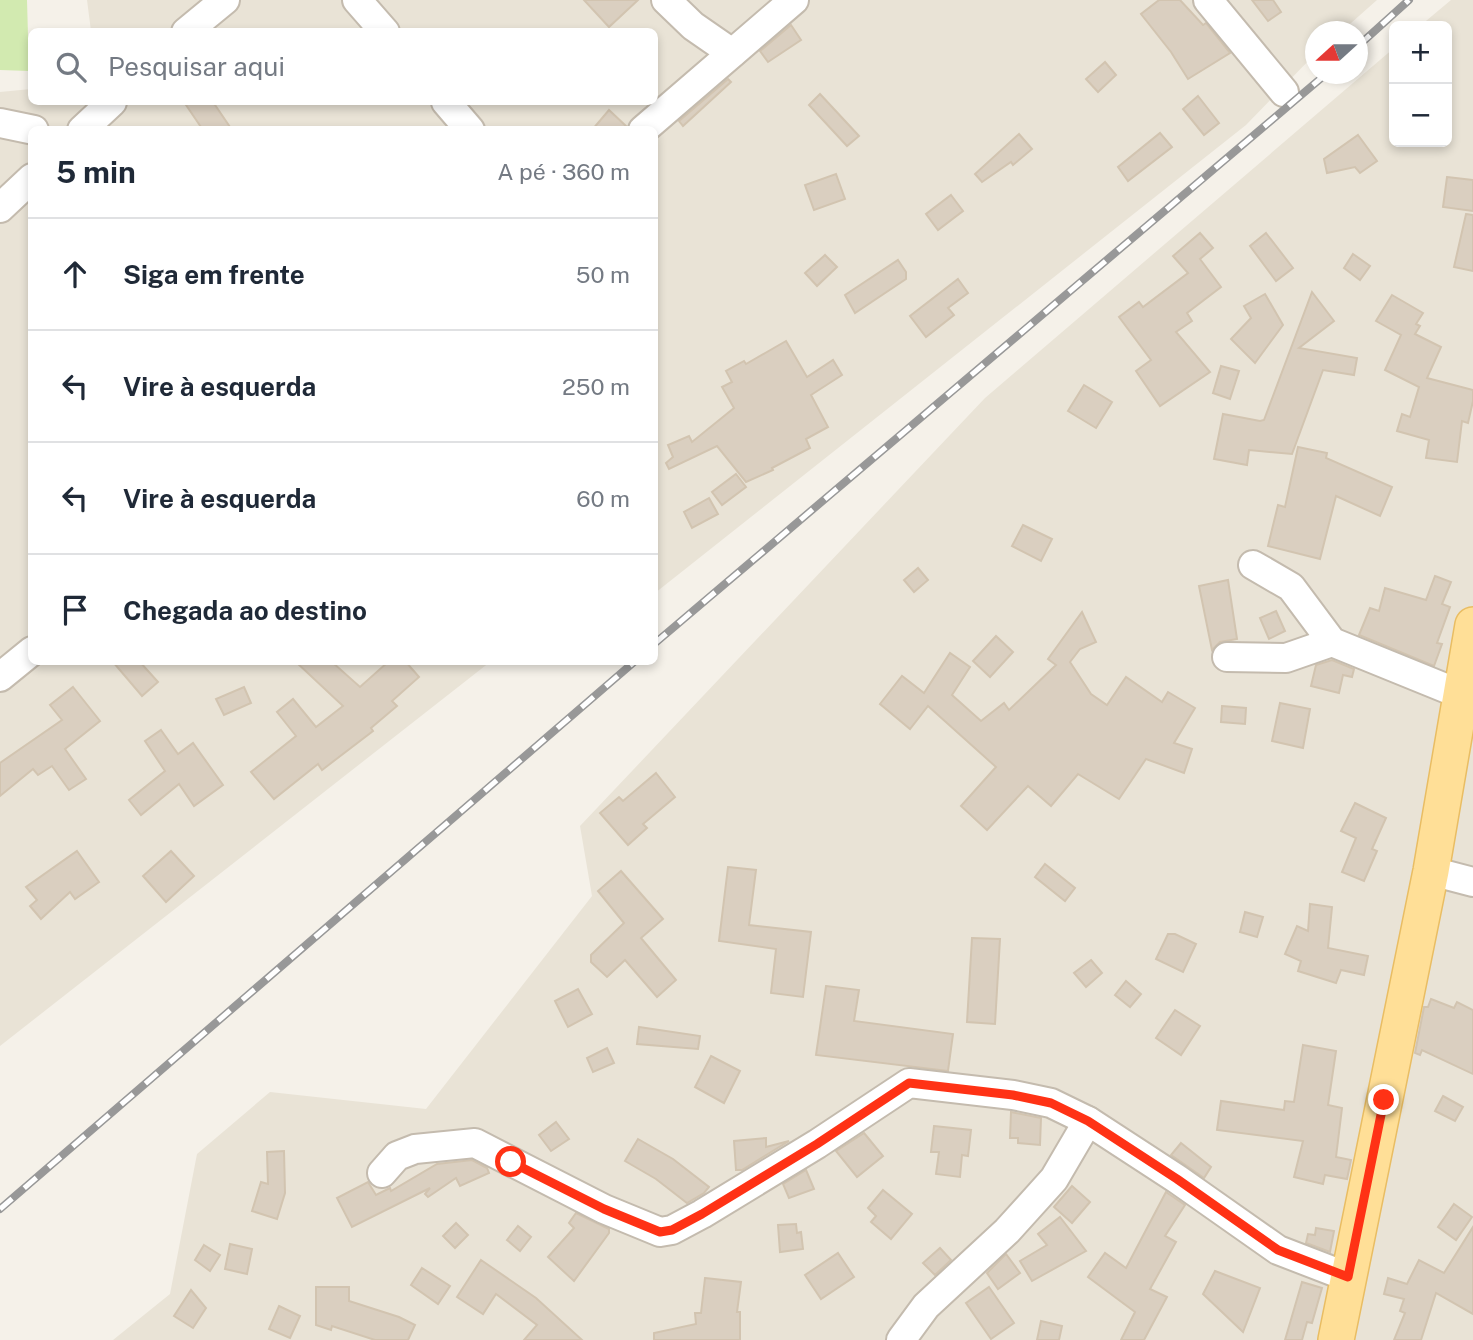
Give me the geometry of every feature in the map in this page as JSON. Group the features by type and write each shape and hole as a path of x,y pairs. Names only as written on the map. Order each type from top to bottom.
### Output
{"main road":[{"path":"1336,1340 1431,871 1473,625"}],"street":[{"path":"191,28 225,0"},
{"path":"357,0 382,28"},
{"path":"666,0 693,26 732,53"},
{"path":"648,126 794,0"},
{"path":"1208,0 1284,92"},
{"path":"86,126 109,105"},
{"path":"449,105 467,126"},
{"path":"0,124 28,129"},
{"path":"0,208 28,182"},
{"path":"1253,565 1291,587 1332,642 1460,694"},
{"path":"1227,657 1286,658 1332,642"},
{"path":"0,677 28,654"},
{"path":"1431,871 1473,881"},
{"path":"382,1173 397,1156 415,1149 475,1143 604,1209 660,1232 672,1230 817,1144 909,1083 1026,1097 1051,1103 1088,1121 1278,1250 1348,1277"},
{"path":"901,1340 926,1306 1007,1231 1054,1179 1088,1121"}],"shaded area":[{"path":"87,0 1377,0 1353,21 1305,21 1305,64 1246,125 658,591 658,126 28,126 28,665 486,665 0,1046 0,92 28,89 28,105 658,105 658,28 91,28"},
{"path":"1451,0 1473,0 1473,1340 113,1340 170,1294 197,1154 270,1092 426,1109 592,896 580,826 985,398 1352,84 1368,84 1368,70 1389,52 1389,147 1452,147 1452,21 1426,21"}],"green space":[{"path":"0,0 27,0 28,71 0,70"}],"building":[{"path":"584,0 638,0 609,27"},
{"path":"1159,0 1180,0 1203,25 1206,23 1230,53 1188,79 1141,14"},
{"path":"1252,0 1273,0 1281,12 1268,21"},
{"path":"791,25 801,40 768,62 760,51"},
{"path":"1105,62 1116,75 1098,92 1086,79"},
{"path":"728,79 731,82 683,126 679,121"},
{"path":"820,94 859,136 847,146 809,105"},
{"path":"1198,96 1219,123 1204,135 1183,109"},
{"path":"186,105 215,105 229,126 200,126"},
{"path":"609,110 626,126 595,126"},
{"path":"1160,133 1172,147 1128,181 1118,167"},
{"path":"1019,134 1032,149 1013,165 1011,162 982,182 975,174"},
{"path":"1358,135 1377,161 1360,173 1355,167 1327,173 1324,159"},
{"path":"836,174 845,199 814,210 805,185"},
{"path":"1447,177 1473,180 1473,211 1443,207"},
{"path":"951,195 963,211 938,230 926,214"},
{"path":"1466,214 1473,215 1473,271 1454,267"},
{"path":"1200,233 1213,248 1200,259 1221,287 1187,313 1192,321 1176,332 1210,372 1160,406 1136,371 1151,360 1119,317 1139,302 1143,307 1188,273 1173,256"},
{"path":"1266,233 1293,268 1276,281 1250,246"},
{"path":"1353,254 1370,266 1360,280 1344,268"},
{"path":"825,255 837,267 817,286 805,273"},
{"path":"898,260 906,272 906,279 855,313 845,295"},
{"path":"958,279 968,293 948,308 954,315 926,337 910,316"},
{"path":"1312,292 1334,321 1299,348 1357,358 1354,375 1323,370 1292,454 1249,450 1247,465 1214,459 1223,414 1264,420"},
{"path":"1265,294 1283,325 1255,363 1231,339 1251,318 1244,306"},
{"path":"1392,295 1423,313 1416,324 1420,326 1415,334 1441,347 1427,378 1473,390 1468,423 1462,421 1457,462 1426,458 1429,440 1397,431 1402,414 1410,417 1419,387 1385,370 1401,335 1376,321"},
{"path":"786,341 807,377 833,360 842,375 811,395 828,427 806,439 810,448 746,482 717,446 669,469 666,463 673,457 668,445 689,436 692,442 734,408 722,387 732,382 726,371 744,361 746,364"},
{"path":"1221,366 1239,371 1230,399 1213,393"},
{"path":"1084,385 1112,402 1096,428 1068,411"},
{"path":"1298,447 1327,453 1326,458 1392,487 1380,516 1336,496 1320,559 1268,546 1278,505 1285,507"},
{"path":"736,474 746,487 722,505 712,492"},
{"path":"709,498 718,514 692,528 684,512"},
{"path":"1023,525 1052,539 1041,561 1012,546"},
{"path":"918,568 928,580 914,592 904,580"},
{"path":"1435,576 1451,582 1442,604 1450,607 1437,643 1442,644 1434,666 1359,635 1370,608 1379,611 1385,588 1426,600"},
{"path":"1228,580 1237,639 1220,642 1212,650 1199,586"},
{"path":"1276,611 1285,631 1269,639 1260,618"},
{"path":"1082,612 1096,642 1080,649 1070,662 1091,694 1107,705 1126,677 1162,702 1168,692 1195,708 1174,743 1192,749 1184,773 1146,759 1119,799 1078,774 1051,806 1028,786 987,830 961,806 996,767 928,706 910,729 880,704 902,676 924,693 950,653 970,667 952,695 981,721 1004,703 1009,710 1056,665 1048,659"},
{"path":"996,636 1013,652 990,677 973,661"},
{"path":"1332,660 1354,669 1352,677 1343,675 1339,693 1311,686 1316,665"},
{"path":"116,665 143,665 158,682 142,696"},
{"path":"299,665 335,665 360,687 385,665 409,665 419,677 392,701 397,706 371,728 373,731 322,770 318,764 274,799 251,772 296,736 277,712 293,699 316,727 343,706"},
{"path":"73,687 100,721 65,749 86,779 69,790 52,766 38,775 33,769 0,796 0,763 62,720 50,705"},
{"path":"244,687 251,703 224,715 216,699"},
{"path":"1280,703 1310,709 1303,748 1272,741"},
{"path":"1222,706 1246,708 1245,724 1221,722"},
{"path":"161,730 178,754 193,743 223,785 194,806 179,784 141,815 129,800 165,771 145,741"},
{"path":"656,773 675,797 643,824 647,828 628,845 600,813 619,797 623,801"},
{"path":"1355,803 1386,818 1372,849 1377,851 1364,881 1342,872 1356,838 1341,831"},
{"path":"77,851 99,882 75,899 70,892 41,919 30,906 37,900 26,887"},
{"path":"171,851 194,876 166,902 143,876"},
{"path":"1045,864 1075,888 1065,901 1035,877"},
{"path":"728,867 756,870 749,925 811,932 803,997 771,993 776,949 719,941"},
{"path":"621,871 663,919 641,938 676,980 657,997 625,960 607,977 591,962 591,955 624,923 598,891"},
{"path":"1310,904 1332,907 1328,948 1368,956 1364,975 1341,970 1336,983 1298,971 1301,961 1285,954 1297,926 1308,931"},
{"path":"1245,912 1263,917 1257,937 1240,932"},
{"path":"1168,934 1175,934 1196,944 1183,972 1156,959"},
{"path":"972,938 1000,939 995,1024 967,1022"},
{"path":"1091,960 1102,973 1086,987 1074,973"},
{"path":"1126,981 1141,994 1130,1007 1115,995"},
{"path":"826,986 859,990 854,1021 953,1034 948,1071 816,1055"},
{"path":"578,989 592,1014 568,1027 555,1001"},
{"path":"1431,999 1454,1008 1457,1002 1473,1010 1473,1074 1422,1050 1420,1055 1415,1053 1424,1007 1428,1007"},
{"path":"1175,1010 1200,1026 1181,1055 1156,1038"},
{"path":"639,1027 700,1036 698,1049 637,1044"},
{"path":"1303,1045 1336,1051 1328,1105 1342,1108 1336,1157 1351,1160 1347,1179 1325,1175 1323,1184 1294,1177 1303,1141 1217,1130 1221,1101 1284,1110 1285,1101 1294,1102"},
{"path":"607,1048 614,1063 593,1072 587,1058"},
{"path":"711,1056 740,1071 724,1103 695,1087"},
{"path":"1443,1096 1463,1107 1455,1121 1435,1111"},
{"path":"1011,1112 1041,1118 1040,1145 1018,1143 1018,1138 1010,1138"},
{"path":"556,1122 569,1139 551,1151 539,1135"},
{"path":"934,1126 971,1130 968,1156 962,1155 960,1177 936,1174 939,1152 931,1152"},
{"path":"864,1133 883,1156 857,1177 836,1151"},
{"path":"766,1138 766,1147 789,1141 742,1170 736,1170 734,1141"},
{"path":"638,1139 673,1159 709,1187 687,1203 656,1179 625,1161"},
{"path":"1181,1143 1211,1167 1204,1178 1171,1155"},
{"path":"284,1151 285,1193 277,1219 252,1211 261,1182 268,1184 267,1152"},
{"path":"472,1160 487,1168 489,1173 460,1186 456,1178 428,1197 425,1194 430,1188 352,1227 337,1198 368,1182 376,1195 390,1188 391,1191 437,1164"},
{"path":"806,1170 814,1189 789,1198 783,1184"},
{"path":"1072,1186 1090,1202 1072,1223 1054,1207"},
{"path":"883,1190 912,1214 891,1239 871,1222 876,1216 868,1208"},
{"path":"1166,1192 1185,1205 1165,1236 1176,1242 1150,1289 1167,1297 1144,1340 1121,1340 1135,1312 1088,1277 1105,1253 1126,1268"},
{"path":"1454,1204 1472,1217 1456,1240 1438,1227"},
{"path":"576,1213 609,1229 609,1233 574,1281 548,1257 574,1228 569,1223"},
{"path":"1060,1217 1086,1251 1032,1281 1020,1261 1047,1245 1038,1234"},
{"path":"456,1223 468,1235 455,1248 443,1236"},
{"path":"796,1224 797,1233 801,1232 803,1249 780,1252 778,1225"},
{"path":"518,1226 531,1237 520,1251 507,1240"},
{"path":"1473,1227 1473,1314 1436,1293 1421,1340 1394,1340 1405,1313 1400,1311 1404,1299 1384,1294 1388,1278 1407,1284 1419,1260 1444,1273"},
{"path":"1316,1228 1334,1231 1330,1252 1306,1243 1308,1234 1315,1235"},
{"path":"230,1244 252,1249 247,1274 225,1269"},
{"path":"204,1245 220,1255 210,1271 195,1260"},
{"path":"940,1248 951,1260 935,1275 923,1263"},
{"path":"838,1253 854,1277 821,1299 805,1275"},
{"path":"1006,1254 1020,1273 998,1289 987,1273"},
{"path":"481,1260 536,1298 582,1340 524,1340 537,1325 496,1294 483,1314 457,1297"},
{"path":"422,1268 450,1286 438,1304 411,1285"},
{"path":"1215,1271 1260,1288 1243,1332 1203,1294"},
{"path":"705,1278 741,1282 737,1312 740,1312 740,1340 654,1340 654,1333 696,1324 695,1313 701,1313"},
{"path":"1302,1282 1322,1288 1312,1323 1307,1322 1302,1340 1285,1340"},
{"path":"316,1287 349,1287 349,1301 415,1325 408,1340 375,1340 332,1326 331,1330 316,1325"},
{"path":"989,1287 1014,1323 991,1339 966,1303"},
{"path":"191,1290 206,1308 193,1328 174,1316"},
{"path":"279,1306 300,1316 290,1338 269,1329"},
{"path":"1041,1321 1062,1326 1059,1340 1037,1340"}],"railway":[{"path":"1368,37 1409,0"},
{"path":"658,641 1314,84"},
{"path":"0,1209 631,665"}],"route":[{"path":"511,1162 604,1209 660,1232 672,1230 702,1214 817,1144 909,1083 1013,1095 1051,1103 1088,1121 1278,1250 1348,1277 1384,1100"}]}
